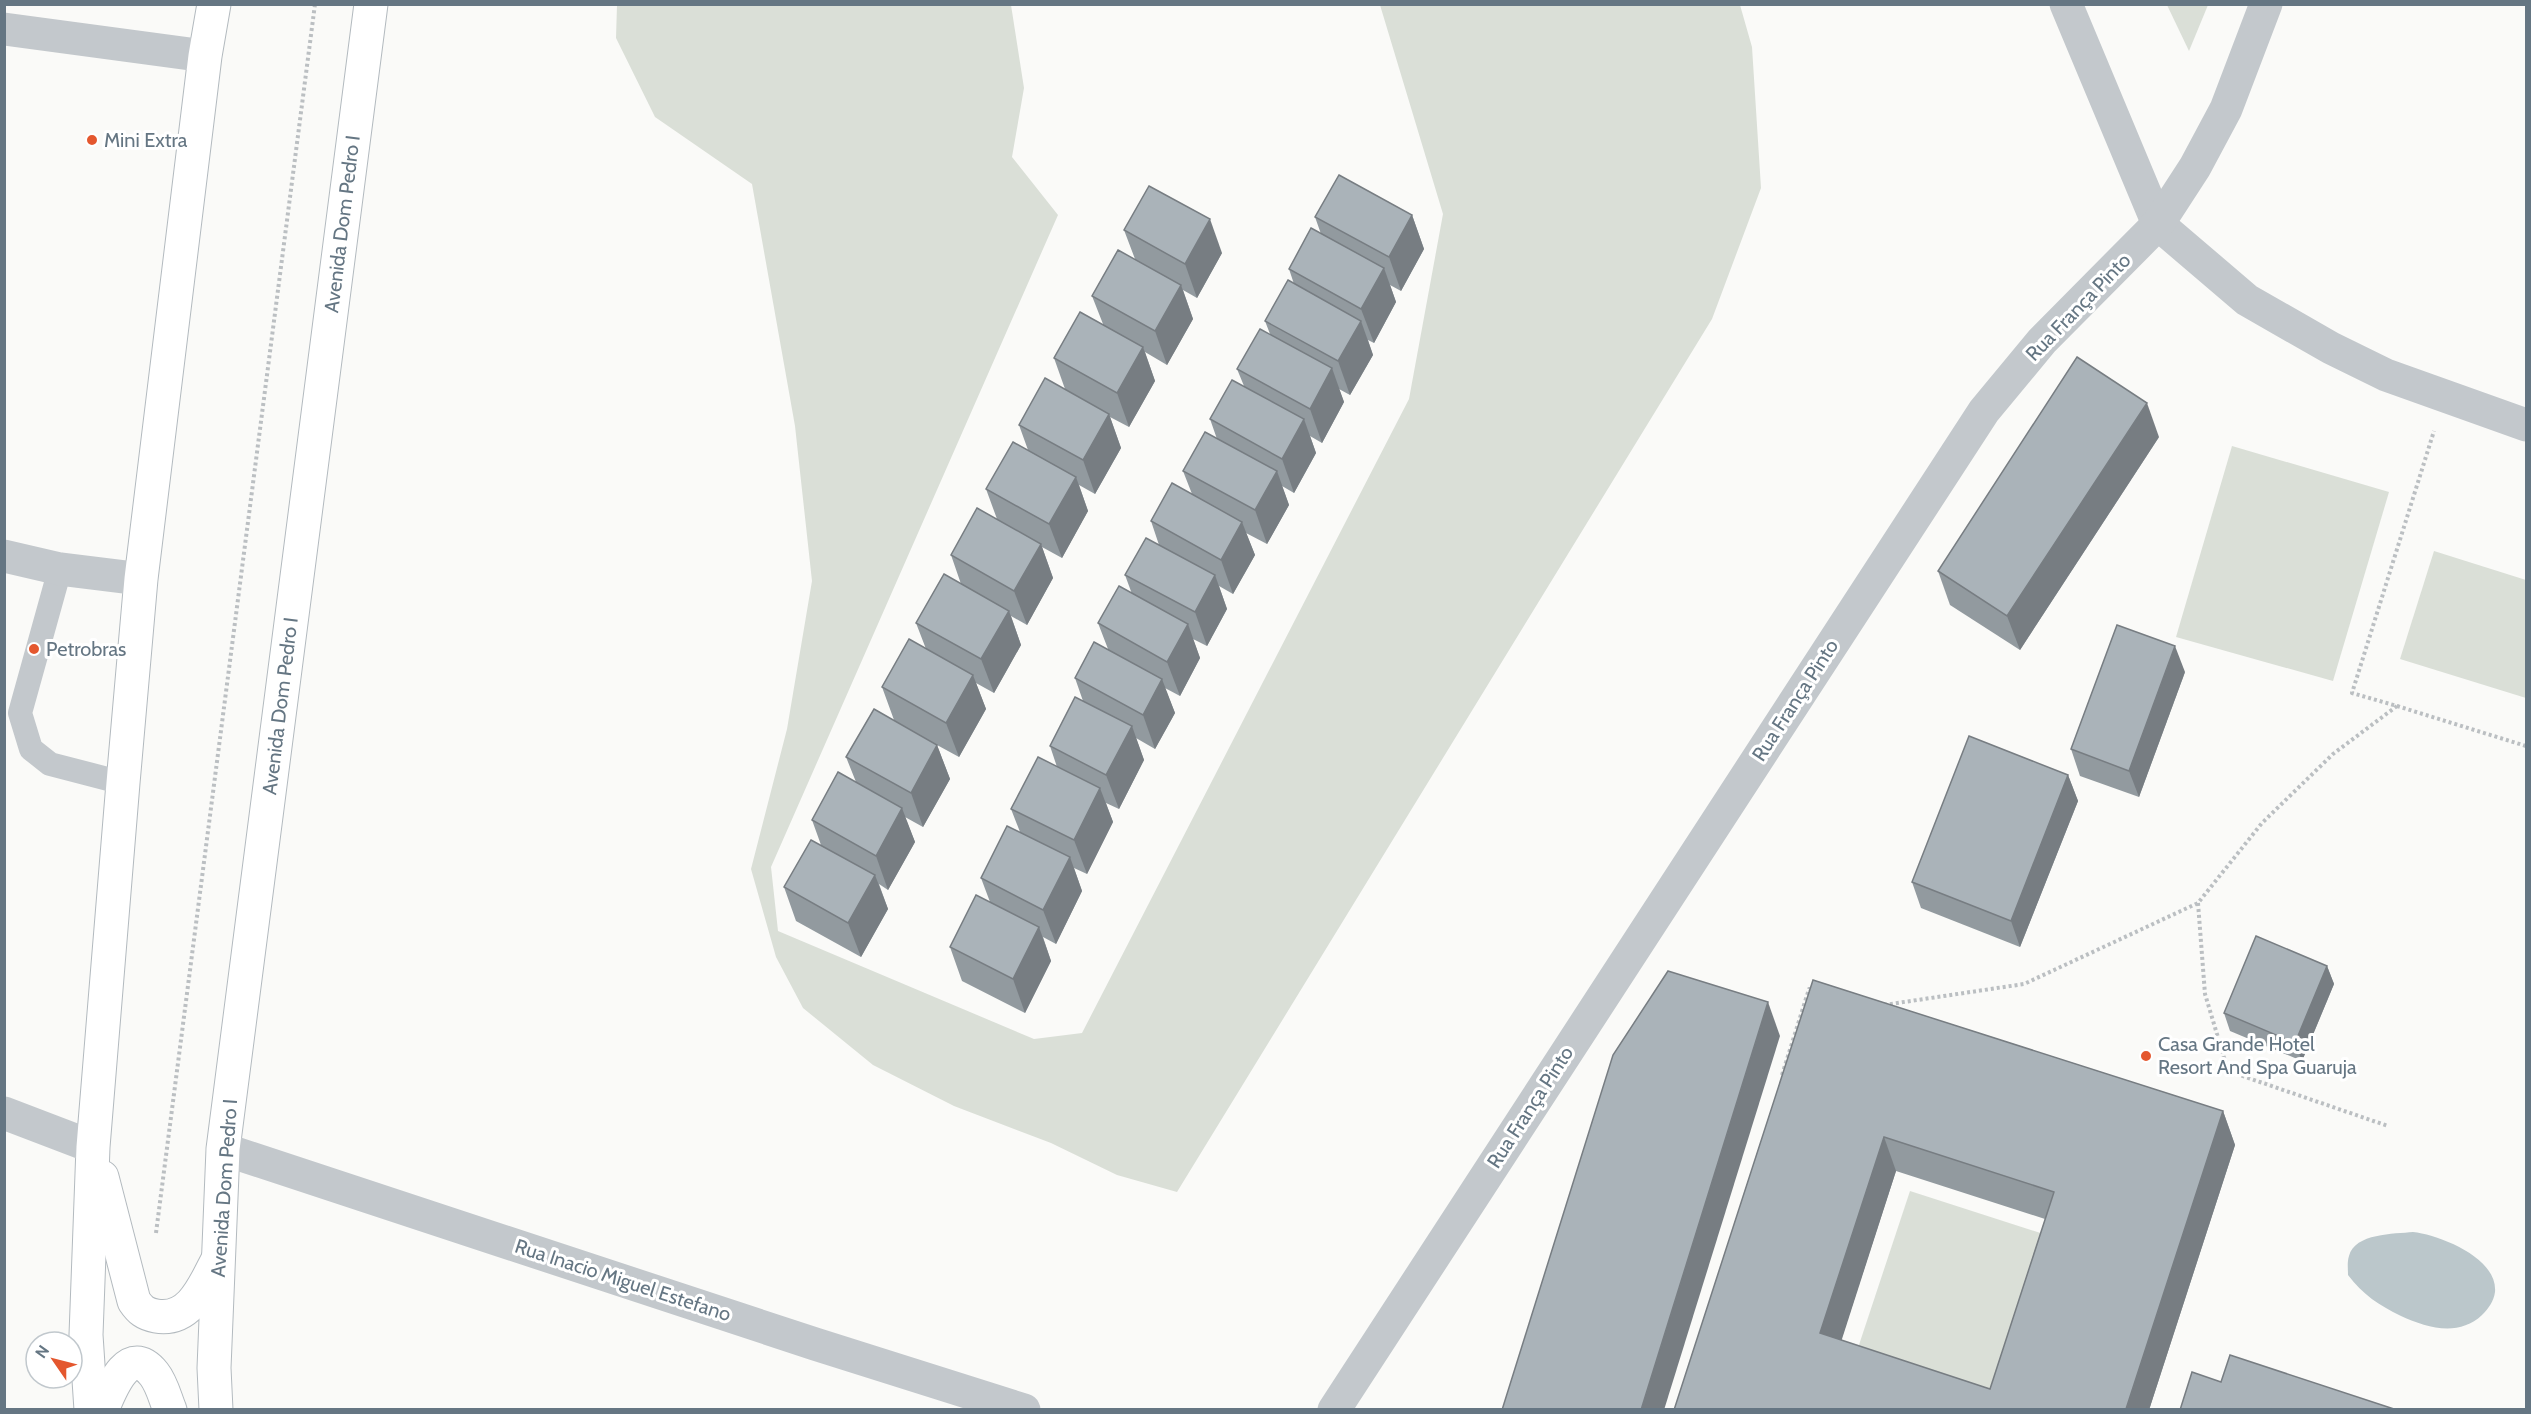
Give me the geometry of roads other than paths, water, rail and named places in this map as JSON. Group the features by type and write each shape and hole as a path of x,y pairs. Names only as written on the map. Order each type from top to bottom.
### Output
{"main road":[{"path":"91,1410 86,1335 93,1147 123,783 141,579 205,56 214,4"},
{"name":"Avenida Dom Pedro I","path":"216,1410 214,1368 223,1149 371,4"},
{"path":"93,1147 138,1309 146,1314 160,1317 176,1315 187,1308 197,1297 218,1257"},
{"path":"102,1410 119,1373 125,1366 140,1364 153,1372 170,1410"}],"street":[{"path":"2066,4 2158,224 2247,300 2331,348 2386,375 2526,425"},
{"name":"Rua França Pinto","path":"1334,1410 1984,411 2042,341 2158,224 2195,167 2226,109 2266,4"},
{"path":"4,29 205,56"},
{"path":"4,556 60,569 141,579"},
{"path":"4,1113 93,1147"},
{"name":"Rua Inacio Miguel Estefano","path":"223,1149 815,1344 1024,1410"}],"lane":[{"path":"60,569 20,713 32,749 50,764 123,783"}],"place":[{"name":"Mini Extra","path":"92,140"},
{"name":"Petrobras","path":"34,649"},
{"name":"Casa Grande Hotel Resort And Spa Guaruja","path":"2146,1056"}]}
